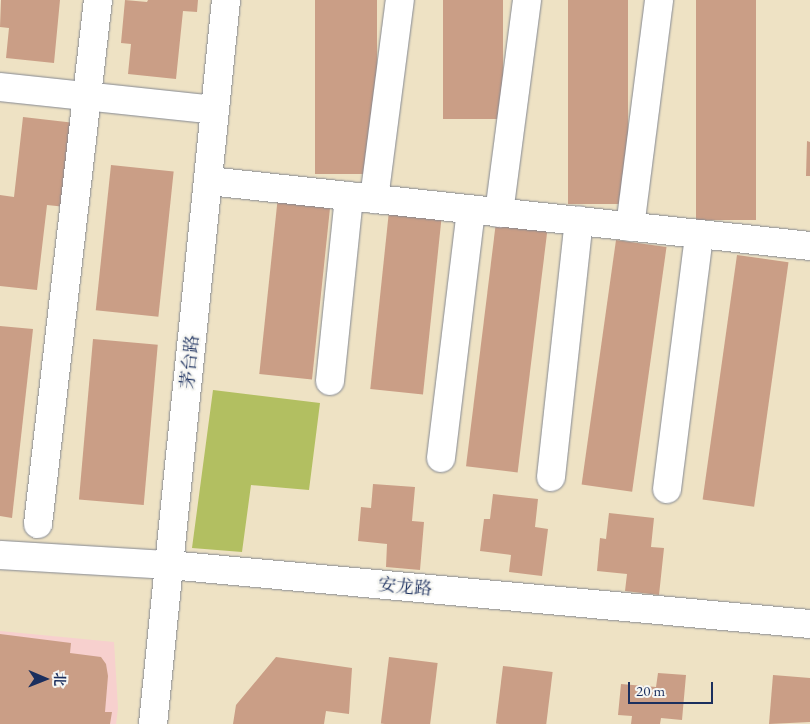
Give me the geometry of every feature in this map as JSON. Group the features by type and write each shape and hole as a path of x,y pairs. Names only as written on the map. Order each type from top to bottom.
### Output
{"street":[{"path":"38,524 98,0"},
{"name":"茅台路","path":"153,724 226,0"},
{"path":"330,381 362,198 400,0"},
{"path":"499,213 527,0"},
{"path":"630,227 659,0"},
{"path":"0,87 215,110"},
{"path":"209,181 810,246"},
{"path":"442,458 471,210"},
{"path":"551,477 579,221"},
{"path":"666,489 699,234"},
{"name":"安龙路","path":"0,555 169,565 810,624"}],"shaded area":[{"path":"0,631 114,642 118,708 116,724 0,724"}],"green space":[{"path":"213,390 320,403 309,490 251,485 242,552 192,548"}],"building":[{"path":"1,0 60,0 54,63 6,58 9,28 0,27"},
{"path":"125,0 147,2 148,0 198,0 197,12 183,11 176,79 128,74 131,44 121,43"},
{"path":"315,0 377,0 377,174 315,174"},
{"path":"443,0 503,0 503,119 443,119"},
{"path":"568,0 628,0 628,204 568,204"},
{"path":"696,0 756,0 756,220 696,220"},
{"path":"23,117 75,123 66,207 47,205 37,290 0,286 0,195 14,197"},
{"path":"807,141 810,142 810,176 806,176"},
{"path":"111,165 174,172 158,317 96,310"},
{"path":"278,196 331,202 312,380 259,374"},
{"path":"389,211 442,217 423,395 370,389"},
{"path":"496,222 548,228 518,473 466,466"},
{"path":"616,240 667,247 632,492 582,485"},
{"path":"737,255 788,262 754,507 703,500"},
{"path":"0,326 33,329 12,518 0,516"},
{"path":"93,339 158,345 144,505 79,499"},
{"path":"373,484 415,487 412,521 424,522 420,570 386,567 387,544 358,541 361,507 371,508"},
{"path":"493,494 538,499 535,527 548,529 542,576 509,572 511,555 480,551 484,519 490,519"},
{"path":"609,513 654,518 651,547 664,548 659,595 625,591 627,574 597,571 600,538 606,539"},
{"path":"0,634 71,643 70,653 101,657 106,664 108,676 105,712 112,712 110,724 0,724"},
{"path":"276,657 352,668 349,714 326,711 324,724 233,724 236,705"},
{"path":"389,657 438,663 430,724 381,724"},
{"path":"503,666 553,672 546,724 496,724"},
{"path":"658,673 686,675 682,720 661,718 660,724 631,724 632,716 618,715 621,684 656,687"},
{"path":"773,675 810,678 810,722 769,724"}]}
